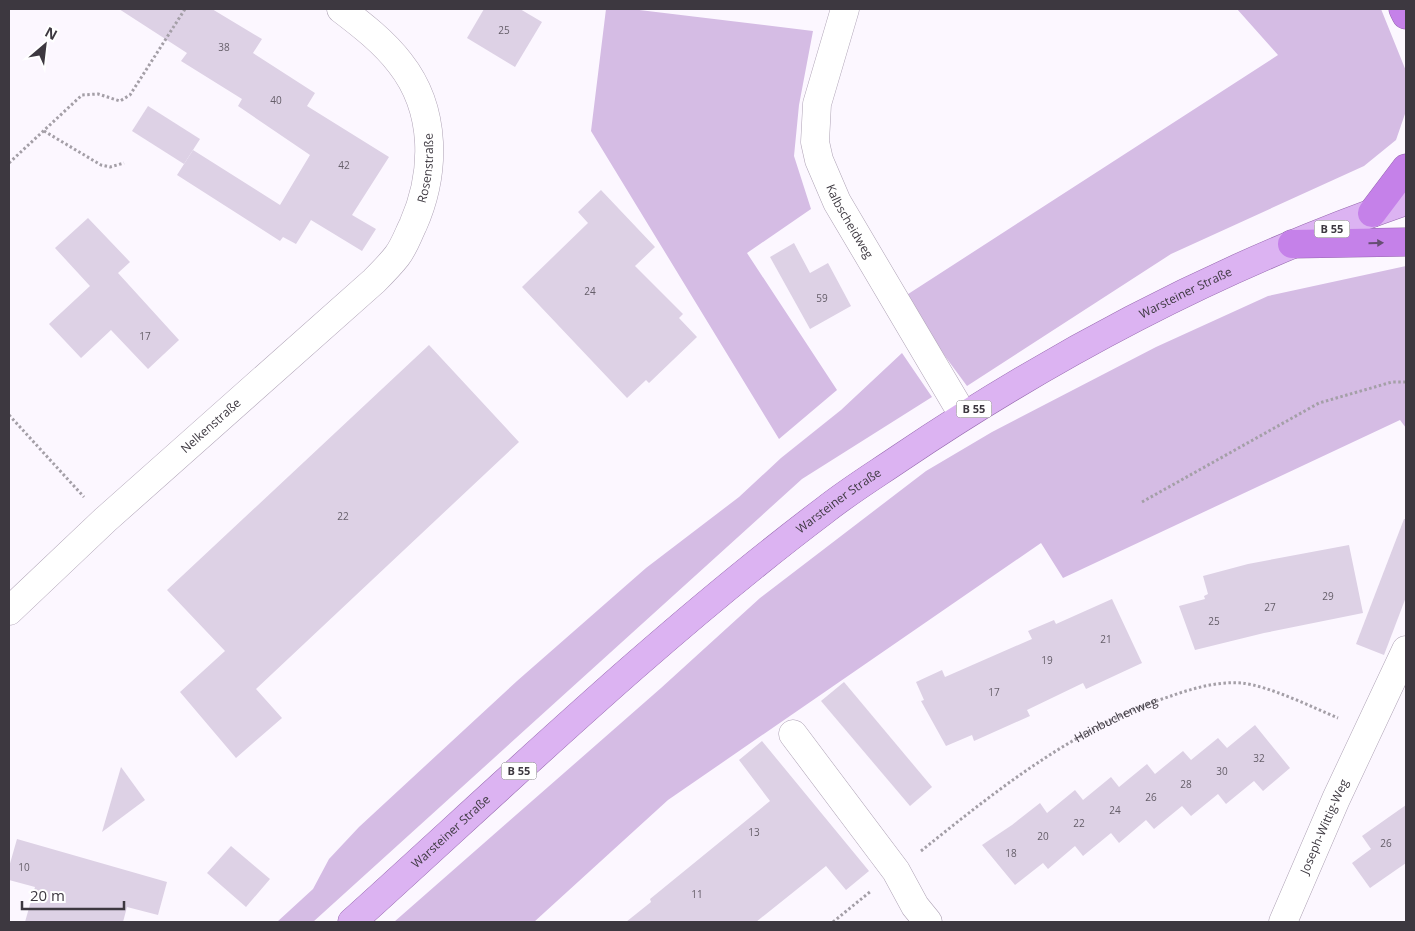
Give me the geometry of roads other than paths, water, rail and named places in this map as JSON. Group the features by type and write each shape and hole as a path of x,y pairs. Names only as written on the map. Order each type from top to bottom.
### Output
{"highway":[{"path":"1403,9 1406,15"},
{"path":"1372,213 1406,168"},
{"path":"1292,244 1406,242"}],"main road":[{"name":"Warsteiner Straße","path":"352,922 686,620 827,508 963,415 1080,347 1183,293 1292,244 1406,201"}],"street":[{"name":"Rosenstraße","path":"341,9 378,40 400,63 420,100 426,119 430,158 428,175 424,199 407,237"},
{"name":"Kalbscheidweg","path":"845,9 817,104 815,142 819,160 837,202 963,415"},
{"name":"Nelkenstraße","path":"9,611 105,520 374,281 398,254 407,237"},
{"name":"Joseph-Wittig-Weg","path":"1283,922 1336,799 1406,650"},
{"path":"793,734 896,871 914,906 928,922"}]}
